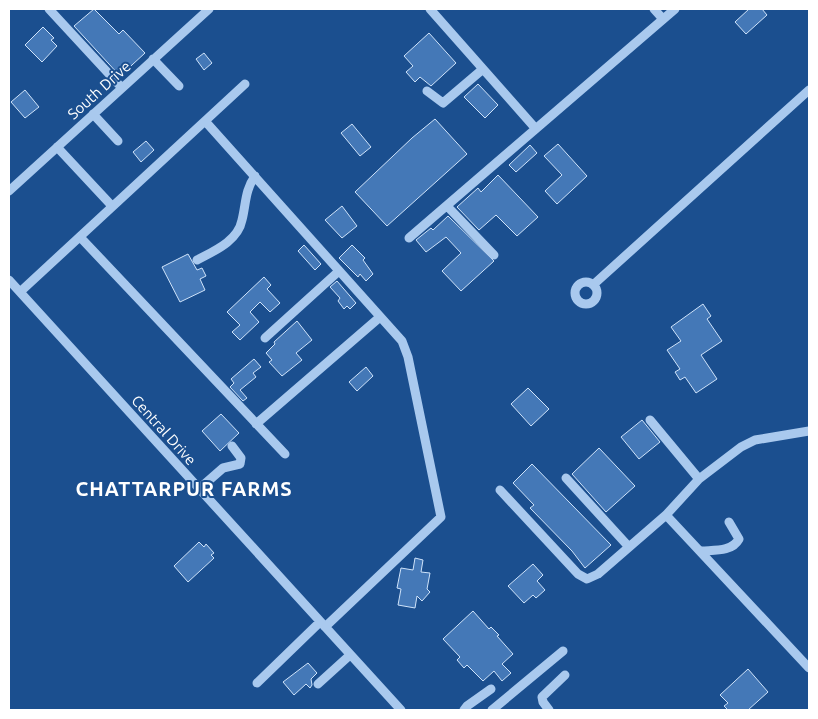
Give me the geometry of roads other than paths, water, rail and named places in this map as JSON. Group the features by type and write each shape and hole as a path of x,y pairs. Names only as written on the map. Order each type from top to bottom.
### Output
{"street":[{"path":"49,9 122,88"},
{"name":"South Drive","path":"9,191 208,9"},
{"path":"430,9 536,129"},
{"path":"654,9 663,19"},
{"path":"408,238 675,9"},
{"path":"154,59 179,86"},
{"path":"427,91 443,104 484,69"},
{"path":"20,292 245,84"},
{"path":"593,285 809,90"},
{"path":"93,114 118,141"},
{"path":"206,120 405,347 441,517 433,527 257,683"},
{"path":"56,147 112,206"},
{"path":"197,260 221,248 233,238 242,221 247,191 255,176"},
{"path":"447,206 494,255"},
{"path":"80,237 285,454"},
{"path":"265,338 339,271"},
{"name":"Central Drive","path":"9,280 401,710"},
{"path":"256,424 380,317"},
{"path":"650,420 699,479"},
{"path":"500,490 584,578 598,574 666,515 699,479 748,442 809,431"},
{"path":"199,489 224,468 240,464 241,458 232,446"},
{"path":"566,478 629,547"},
{"path":"666,515 702,551 809,668"},
{"path":"702,551 727,548 735,545 738,535 729,522"},
{"path":"492,710 563,651"},
{"path":"318,684 350,655"},
{"path":"549,710 542,702 542,697 565,675"},
{"path":"464,710 491,689"}],"district":[{"name":"CHATTARPUR FARMS","path":"184,488"}]}
